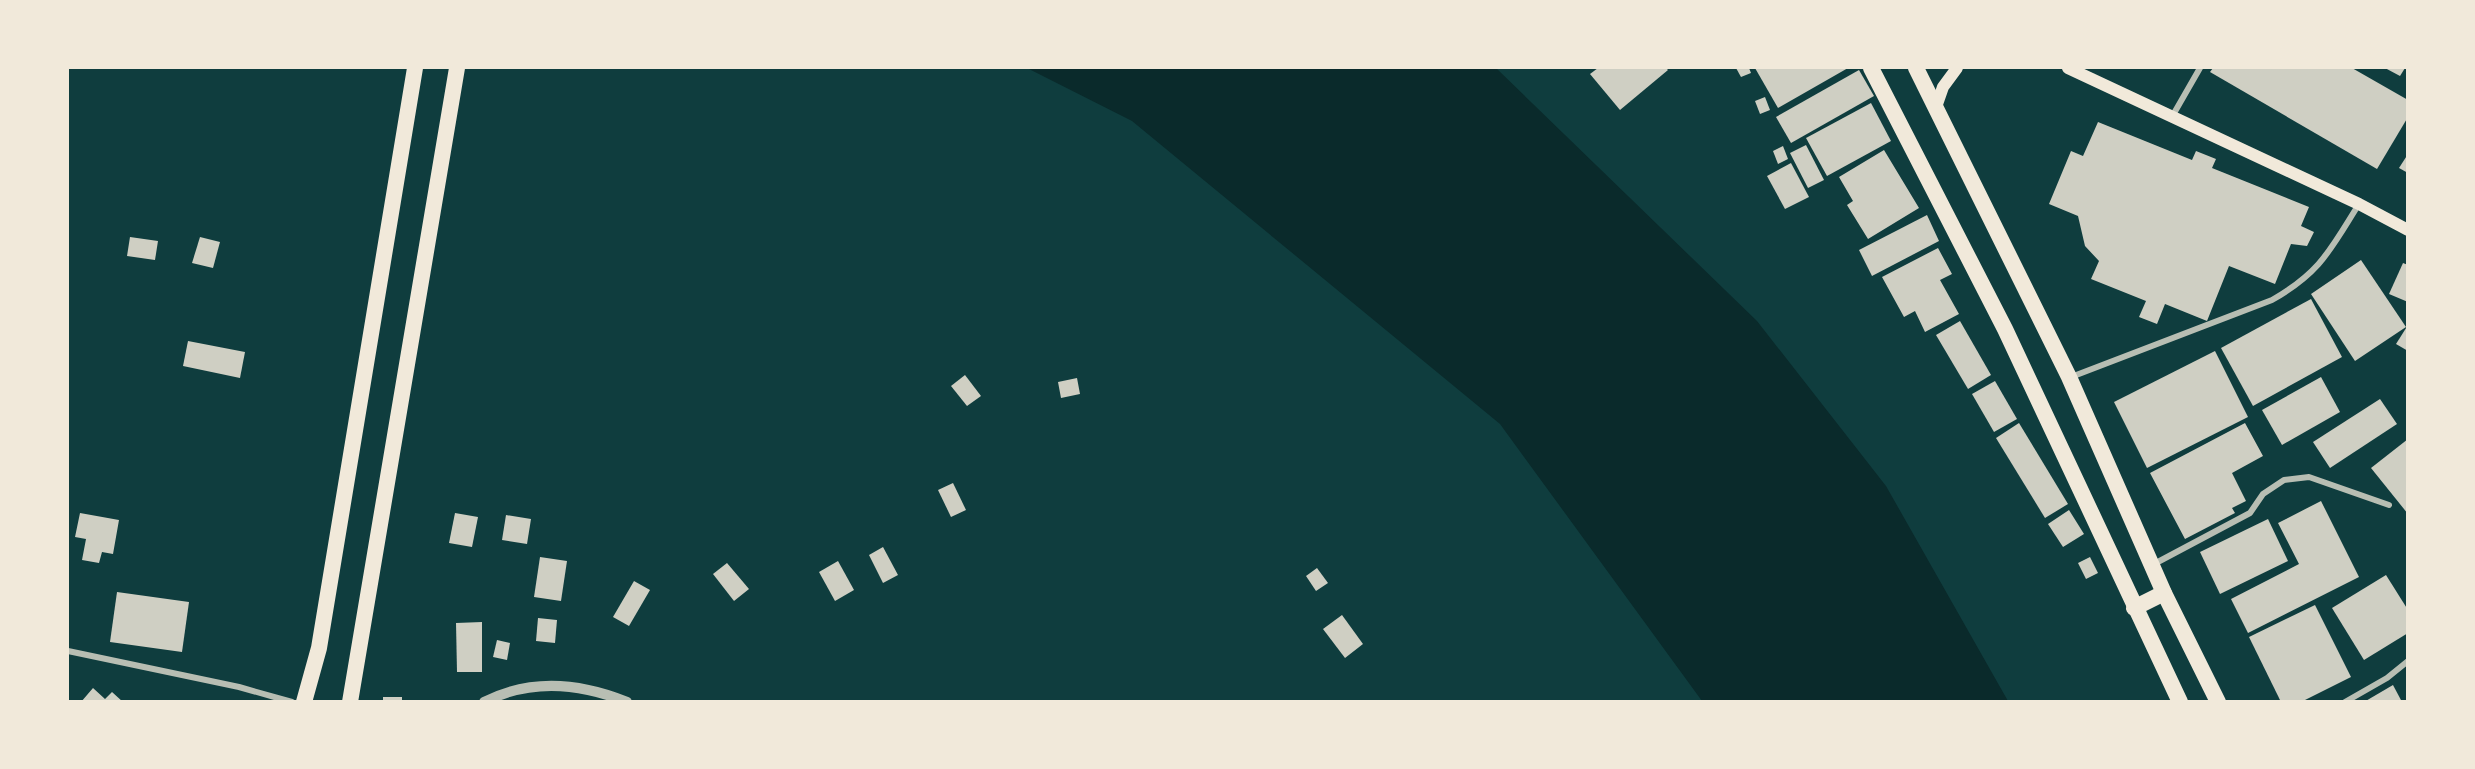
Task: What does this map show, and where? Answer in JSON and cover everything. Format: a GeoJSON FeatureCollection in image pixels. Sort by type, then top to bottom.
{"type":"FeatureCollection","features":[{"type":"Feature","properties":{"kind":"highway"},"geometry":{"type":"LineString","coordinates":[[304,702],[319,648],[415,68]]}},
{"type":"Feature","properties":{"kind":"highway"},"geometry":{"type":"LineString","coordinates":[[350,702],[457,68]]}},
{"type":"Feature","properties":{"kind":"highway"},"geometry":{"type":"LineString","coordinates":[[1871,68],[2005,329],[2180,702]]}},
{"type":"Feature","properties":{"kind":"highway"},"geometry":{"type":"LineString","coordinates":[[1916,68],[2069,377],[2164,593],[2218,702]]}},
{"type":"Feature","properties":{"kind":"highway"},"geometry":{"type":"LineString","coordinates":[[2134,608],[2164,593]]}},
{"type":"Feature","properties":{"kind":"main road"},"geometry":{"type":"LineString","coordinates":[[1936,107],[1943,87],[1957,68]]}},
{"type":"Feature","properties":{"kind":"main road"},"geometry":{"type":"LineString","coordinates":[[2068,68],[2173,115],[2359,204],[2408,230]]}},
{"type":"Feature","properties":{"kind":"street"},"geometry":{"type":"LineString","coordinates":[[2173,115],[2200,68]]}},
{"type":"Feature","properties":{"kind":"street"},"geometry":{"type":"LineString","coordinates":[[2069,377],[2272,300],[2300,284],[2324,260],[2359,204]]}},
{"type":"Feature","properties":{"kind":"street"},"geometry":{"type":"LineString","coordinates":[[2153,564],[2250,513],[2263,494],[2284,480],[2308,477],[2389,505]]}},
{"type":"Feature","properties":{"kind":"street"},"geometry":{"type":"LineString","coordinates":[[68,651],[239,687],[292,702]]}},
{"type":"Feature","properties":{"kind":"street"},"geometry":{"type":"LineString","coordinates":[[2344,702],[2387,678],[2408,661]]}},
{"type":"Feature","properties":{"kind":"street"},"geometry":{"type":"LineString","coordinates":[[484,702],[535,686],[563,684],[627,702]]}},
{"type":"Feature","properties":{"kind":"water"},"geometry":{"type":"Polygon","coordinates":[[[1027,68],[1496,68],[1757,321],[1886,486],[2008,701],[1702,701],[1500,424],[1132,121],[1027,68]]]}},
{"type":"Feature","properties":{"kind":"building"},"geometry":{"type":"Polygon","coordinates":[[[1598,68],[1666,68],[1668,70],[1620,110],[1590,74],[1598,68]]]}},
{"type":"Feature","properties":{"kind":"building"},"geometry":{"type":"Polygon","coordinates":[[[1736,68],[1749,68],[1751,73],[1741,77],[1736,68]]]}},
{"type":"Feature","properties":{"kind":"building"},"geometry":{"type":"Polygon","coordinates":[[[1755,68],[1848,68],[1778,108],[1755,68]]]}},
{"type":"Feature","properties":{"kind":"building"},"geometry":{"type":"Polygon","coordinates":[[[2213,68],[2352,68],[2408,100],[2408,117],[2377,169],[2210,72],[2213,68]]]}},
{"type":"Feature","properties":{"kind":"building"},"geometry":{"type":"Polygon","coordinates":[[[2385,68],[2405,68],[2400,76],[2385,68]]]}},
{"type":"Feature","properties":{"kind":"building"},"geometry":{"type":"Polygon","coordinates":[[[1859,70],[1874,96],[1791,143],[1776,117],[1859,70]]]}},
{"type":"Feature","properties":{"kind":"building"},"geometry":{"type":"Polygon","coordinates":[[[1765,97],[1770,110],[1760,114],[1755,101],[1765,97]]]}},
{"type":"Feature","properties":{"kind":"building"},"geometry":{"type":"Polygon","coordinates":[[[1871,103],[1891,141],[1827,176],[1806,138],[1871,103]]]}},
{"type":"Feature","properties":{"kind":"building"},"geometry":{"type":"Polygon","coordinates":[[[2098,122],[2192,160],[2196,151],[2216,159],[2212,168],[2309,207],[2301,226],[2314,232],[2307,246],[2291,244],[2275,284],[2229,266],[2207,321],[2165,304],[2157,324],[2139,317],[2146,301],[2091,279],[2099,261],[2085,246],[2078,216],[2049,204],[2071,151],[2083,156],[2098,122]]]}},
{"type":"Feature","properties":{"kind":"building"},"geometry":{"type":"Polygon","coordinates":[[[1806,145],[1824,180],[1808,188],[1790,153],[1806,145]]]}},
{"type":"Feature","properties":{"kind":"building"},"geometry":{"type":"Polygon","coordinates":[[[1783,146],[1788,159],[1778,164],[1773,151],[1783,146]]]}},
{"type":"Feature","properties":{"kind":"building"},"geometry":{"type":"Polygon","coordinates":[[[1884,150],[1919,208],[1868,239],[1847,205],[1853,201],[1839,177],[1884,150]]]}},
{"type":"Feature","properties":{"kind":"building"},"geometry":{"type":"Polygon","coordinates":[[[2408,154],[2408,173],[2399,168],[2408,154]]]}},
{"type":"Feature","properties":{"kind":"building"},"geometry":{"type":"Polygon","coordinates":[[[1791,163],[1809,197],[1785,209],[1767,176],[1791,163]]]}},
{"type":"Feature","properties":{"kind":"building"},"geometry":{"type":"Polygon","coordinates":[[[1927,215],[1939,241],[1872,276],[1859,250],[1927,215]]]}},
{"type":"Feature","properties":{"kind":"building"},"geometry":{"type":"Polygon","coordinates":[[[130,237],[158,241],[155,260],[127,256],[130,237]]]}},
{"type":"Feature","properties":{"kind":"building"},"geometry":{"type":"Polygon","coordinates":[[[200,237],[220,242],[213,268],[192,263],[200,237]]]}},
{"type":"Feature","properties":{"kind":"building"},"geometry":{"type":"Polygon","coordinates":[[[1938,248],[1952,274],[1940,280],[1959,314],[1925,332],[1915,311],[1904,317],[1882,277],[1938,248]]]}},
{"type":"Feature","properties":{"kind":"building"},"geometry":{"type":"Polygon","coordinates":[[[2361,260],[2406,327],[2355,361],[2311,294],[2361,260]]]}},
{"type":"Feature","properties":{"kind":"building"},"geometry":{"type":"Polygon","coordinates":[[[2403,263],[2408,265],[2408,302],[2389,294],[2403,263]]]}},
{"type":"Feature","properties":{"kind":"building"},"geometry":{"type":"Polygon","coordinates":[[[2311,299],[2342,357],[2253,406],[2221,348],[2311,299]]]}},
{"type":"Feature","properties":{"kind":"building"},"geometry":{"type":"Polygon","coordinates":[[[1960,321],[1991,375],[1968,389],[1936,335],[1960,321]]]}},
{"type":"Feature","properties":{"kind":"building"},"geometry":{"type":"Polygon","coordinates":[[[2408,325],[2408,351],[2396,344],[2408,325]]]}},
{"type":"Feature","properties":{"kind":"building"},"geometry":{"type":"Polygon","coordinates":[[[188,341],[245,352],[240,378],[183,366],[188,341]]]}},
{"type":"Feature","properties":{"kind":"building"},"geometry":{"type":"Polygon","coordinates":[[[2215,351],[2248,417],[2147,468],[2114,402],[2215,351]]]}},
{"type":"Feature","properties":{"kind":"building"},"geometry":{"type":"Polygon","coordinates":[[[965,375],[981,396],[967,406],[951,386],[965,375]]]}},
{"type":"Feature","properties":{"kind":"building"},"geometry":{"type":"Polygon","coordinates":[[[2321,377],[2340,412],[2282,445],[2262,410],[2321,377]]]}},
{"type":"Feature","properties":{"kind":"building"},"geometry":{"type":"Polygon","coordinates":[[[1077,378],[1080,394],[1061,398],[1058,382],[1077,378]]]}},
{"type":"Feature","properties":{"kind":"building"},"geometry":{"type":"Polygon","coordinates":[[[1995,381],[2017,419],[1994,432],[1972,394],[1995,381]]]}},
{"type":"Feature","properties":{"kind":"building"},"geometry":{"type":"Polygon","coordinates":[[[2380,399],[2397,424],[2330,468],[2313,442],[2380,399]]]}},
{"type":"Feature","properties":{"kind":"building"},"geometry":{"type":"Polygon","coordinates":[[[2019,423],[2068,504],[2045,518],[1996,438],[2019,423]]]}},
{"type":"Feature","properties":{"kind":"building"},"geometry":{"type":"Polygon","coordinates":[[[2245,423],[2263,456],[2232,473],[2246,501],[2232,508],[2235,513],[2185,539],[2150,473],[2245,423]]]}},
{"type":"Feature","properties":{"kind":"building"},"geometry":{"type":"Polygon","coordinates":[[[2408,439],[2408,514],[2371,468],[2408,439]]]}},
{"type":"Feature","properties":{"kind":"building"},"geometry":{"type":"Polygon","coordinates":[[[953,483],[966,510],[951,517],[938,490],[953,483]]]}},
{"type":"Feature","properties":{"kind":"building"},"geometry":{"type":"Polygon","coordinates":[[[2321,501],[2359,577],[2248,633],[2231,599],[2299,564],[2278,523],[2321,501]]]}},
{"type":"Feature","properties":{"kind":"building"},"geometry":{"type":"Polygon","coordinates":[[[2069,510],[2084,534],[2063,547],[2048,524],[2069,510]]]}},
{"type":"Feature","properties":{"kind":"building"},"geometry":{"type":"Polygon","coordinates":[[[80,513],[119,520],[113,554],[102,552],[99,563],[82,560],[86,539],[75,537],[80,513]]]}},
{"type":"Feature","properties":{"kind":"building"},"geometry":{"type":"Polygon","coordinates":[[[455,513],[478,517],[472,547],[449,543],[455,513]]]}},
{"type":"Feature","properties":{"kind":"building"},"geometry":{"type":"Polygon","coordinates":[[[506,515],[531,519],[527,544],[502,540],[506,515]]]}},
{"type":"Feature","properties":{"kind":"building"},"geometry":{"type":"Polygon","coordinates":[[[2268,519],[2288,561],[2220,594],[2200,552],[2268,519]]]}},
{"type":"Feature","properties":{"kind":"building"},"geometry":{"type":"Polygon","coordinates":[[[883,547],[898,575],[883,583],[869,555],[883,547]]]}},
{"type":"Feature","properties":{"kind":"building"},"geometry":{"type":"Polygon","coordinates":[[[540,557],[567,561],[561,601],[534,597],[540,557]]]}},
{"type":"Feature","properties":{"kind":"building"},"geometry":{"type":"Polygon","coordinates":[[[2090,557],[2098,573],[2086,579],[2078,563],[2090,557]]]}},
{"type":"Feature","properties":{"kind":"building"},"geometry":{"type":"Polygon","coordinates":[[[838,561],[854,590],[835,601],[819,572],[838,561]]]}},
{"type":"Feature","properties":{"kind":"building"},"geometry":{"type":"Polygon","coordinates":[[[727,563],[749,589],[734,601],[713,574],[727,563]]]}},
{"type":"Feature","properties":{"kind":"building"},"geometry":{"type":"Polygon","coordinates":[[[1317,568],[1328,583],[1316,591],[1306,576],[1317,568]]]}},
{"type":"Feature","properties":{"kind":"building"},"geometry":{"type":"Polygon","coordinates":[[[2386,575],[2408,610],[2408,633],[2364,660],[2332,608],[2386,575]]]}},
{"type":"Feature","properties":{"kind":"building"},"geometry":{"type":"Polygon","coordinates":[[[634,581],[650,590],[629,626],[613,617],[634,581]]]}},
{"type":"Feature","properties":{"kind":"building"},"geometry":{"type":"Polygon","coordinates":[[[117,592],[189,602],[182,652],[110,642],[117,592]]]}},
{"type":"Feature","properties":{"kind":"building"},"geometry":{"type":"Polygon","coordinates":[[[2315,605],[2351,677],[2301,702],[2281,702],[2249,637],[2315,605]]]}},
{"type":"Feature","properties":{"kind":"building"},"geometry":{"type":"Polygon","coordinates":[[[1342,615],[1363,644],[1345,658],[1323,629],[1342,615]]]}},
{"type":"Feature","properties":{"kind":"building"},"geometry":{"type":"Polygon","coordinates":[[[538,618],[557,620],[555,643],[536,641],[538,618]]]}},
{"type":"Feature","properties":{"kind":"building"},"geometry":{"type":"Polygon","coordinates":[[[482,622],[482,672],[457,672],[456,623],[482,622]]]}},
{"type":"Feature","properties":{"kind":"building"},"geometry":{"type":"Polygon","coordinates":[[[497,640],[510,643],[507,660],[493,657],[497,640]]]}},
{"type":"Feature","properties":{"kind":"building"},"geometry":{"type":"Polygon","coordinates":[[[2393,685],[2402,702],[2364,702],[2393,685]]]}},
{"type":"Feature","properties":{"kind":"building"},"geometry":{"type":"Polygon","coordinates":[[[93,688],[105,699],[112,692],[123,702],[81,702],[93,688]]]}},
{"type":"Feature","properties":{"kind":"building"},"geometry":{"type":"Polygon","coordinates":[[[383,697],[402,697],[402,702],[383,702],[383,697]]]}}]}
